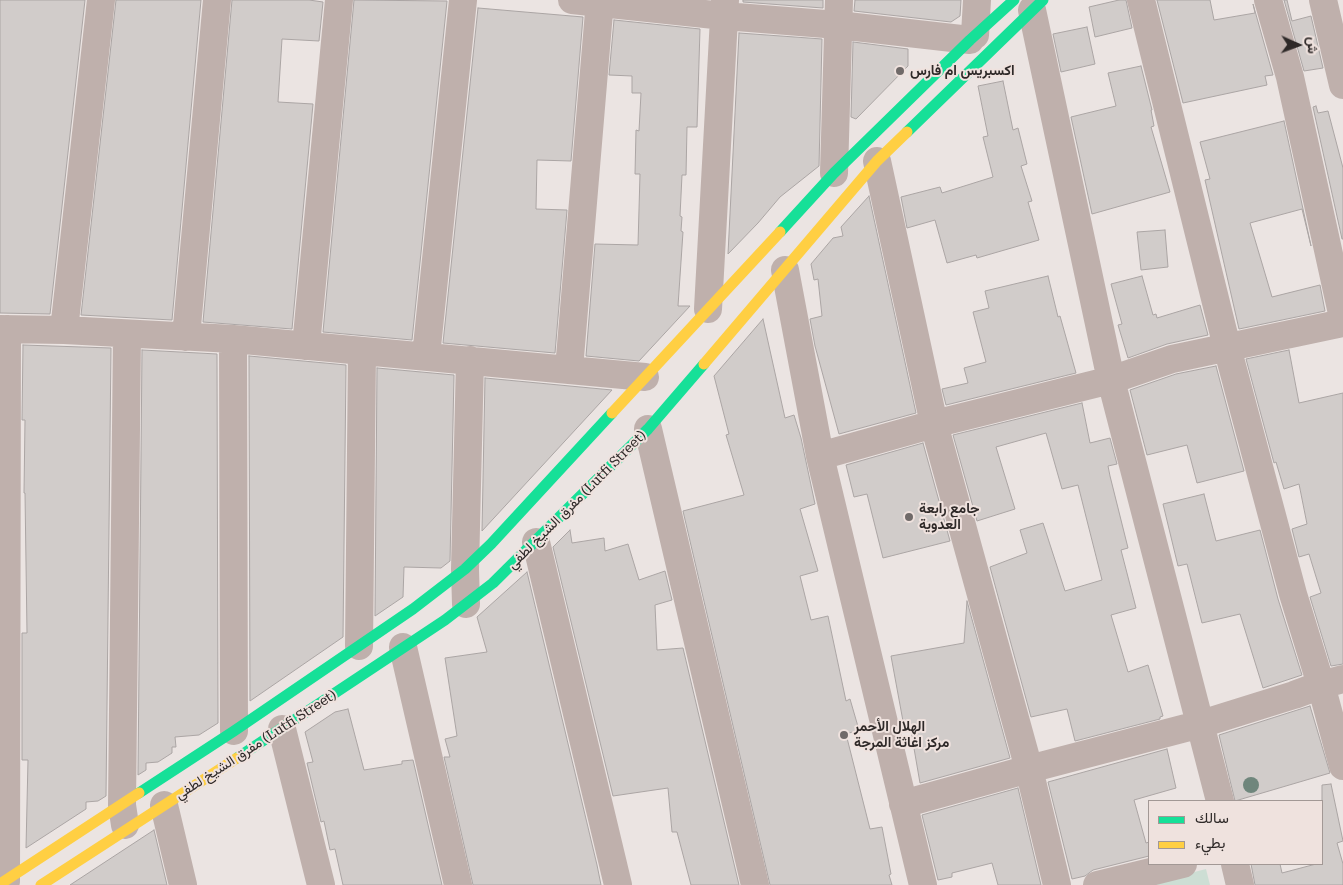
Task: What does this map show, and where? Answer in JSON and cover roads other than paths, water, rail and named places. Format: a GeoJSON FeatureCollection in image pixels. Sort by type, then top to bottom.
{"type":"FeatureCollection","features":[{"type":"Feature","properties":{"kind":"street"},"geometry":{"type":"LineString","coordinates":[[64,330],[102,0]]}},
{"type":"Feature","properties":{"kind":"street"},"geometry":{"type":"LineString","coordinates":[[186,338],[217,0]]}},
{"type":"Feature","properties":{"kind":"street"},"geometry":{"type":"LineString","coordinates":[[306,346],[339,0]]}},
{"type":"Feature","properties":{"kind":"street"},"geometry":{"type":"LineString","coordinates":[[426,356],[463,0]]}},
{"type":"Feature","properties":{"kind":"street"},"geometry":{"type":"LineString","coordinates":[[572,0],[838,13],[972,37]]}},
{"type":"Feature","properties":{"kind":"street"},"geometry":{"type":"LineString","coordinates":[[972,37],[977,0]]}},
{"type":"Feature","properties":{"kind":"street"},"geometry":{"type":"LineString","coordinates":[[1141,0],[1227,347],[1293,594],[1332,682],[1343,766]]}},
{"type":"Feature","properties":{"kind":"street"},"geometry":{"type":"LineString","coordinates":[[1268,0],[1290,77],[1343,318]]}},
{"type":"Feature","properties":{"kind":"street"},"geometry":{"type":"LineString","coordinates":[[1324,0],[1343,85]]}},
{"type":"Feature","properties":{"kind":"street"},"geometry":{"type":"LineString","coordinates":[[569,369],[600,2]]}},
{"type":"Feature","properties":{"kind":"street"},"geometry":{"type":"LineString","coordinates":[[645,377],[233,340],[64,330],[4,329],[3,883],[124,818],[234,731],[439,590],[465,569],[491,544],[834,173],[972,37],[1029,7],[1111,380],[1220,800]]}},
{"type":"Feature","properties":{"kind":"street","name":"مفرق الشيخ لطفي (Lutfi Street)"},"geometry":{"type":"LineString","coordinates":[[41,885],[124,818],[164,805],[282,729],[466,604],[493,583],[648,428],[786,270],[877,161],[1029,7]]}},
{"type":"Feature","properties":{"kind":"street"},"geometry":{"type":"LineString","coordinates":[[708,309],[725,8]]}},
{"type":"Feature","properties":{"kind":"street"},"geometry":{"type":"LineString","coordinates":[[834,173],[838,13]]}},
{"type":"Feature","properties":{"kind":"street"},"geometry":{"type":"LineString","coordinates":[[877,161],[934,424],[1029,769],[1057,885]]}},
{"type":"Feature","properties":{"kind":"street"},"geometry":{"type":"LineString","coordinates":[[786,270],[820,456],[923,885]]}},
{"type":"Feature","properties":{"kind":"street"},"geometry":{"type":"LineString","coordinates":[[820,456],[934,424],[1111,380],[1172,359],[1343,323]]}},
{"type":"Feature","properties":{"kind":"street"},"geometry":{"type":"LineString","coordinates":[[124,818],[126,334]]}},
{"type":"Feature","properties":{"kind":"street"},"geometry":{"type":"LineString","coordinates":[[233,340],[234,731]]}},
{"type":"Feature","properties":{"kind":"street"},"geometry":{"type":"LineString","coordinates":[[359,646],[362,351]]}},
{"type":"Feature","properties":{"kind":"street"},"geometry":{"type":"LineString","coordinates":[[466,604],[465,569],[470,360]]}},
{"type":"Feature","properties":{"kind":"street"},"geometry":{"type":"LineString","coordinates":[[648,428],[755,885]]}},
{"type":"Feature","properties":{"kind":"street"},"geometry":{"type":"LineString","coordinates":[[536,542],[618,885]]}},
{"type":"Feature","properties":{"kind":"street"},"geometry":{"type":"LineString","coordinates":[[402,648],[458,885]]}},
{"type":"Feature","properties":{"kind":"street"},"geometry":{"type":"LineString","coordinates":[[903,804],[1201,724],[1332,682]]}},
{"type":"Feature","properties":{"kind":"street"},"geometry":{"type":"LineString","coordinates":[[282,729],[321,885]]}},
{"type":"Feature","properties":{"kind":"street"},"geometry":{"type":"LineString","coordinates":[[164,805],[183,885]]}},
{"type":"Feature","properties":{"kind":"street"},"geometry":{"type":"LineString","coordinates":[[1097,885],[1179,865]]}},
{"type":"Feature","properties":{"kind":"street"},"geometry":{"type":"LineString","coordinates":[[1235,865],[1240,885]]}},
{"type":"Feature","properties":{"kind":"place","name":"اكسبريس ام فارس"},"geometry":{"type":"Point","coordinates":[900,71]}},
{"type":"Feature","properties":{"kind":"place","name":"جامع رابعة العدوية"},"geometry":{"type":"Point","coordinates":[909,517]}},
{"type":"Feature","properties":{"kind":"place","name":"الهلال الأحمر مركز اغاثة المرجة"},"geometry":{"type":"Point","coordinates":[844,735]}}]}
